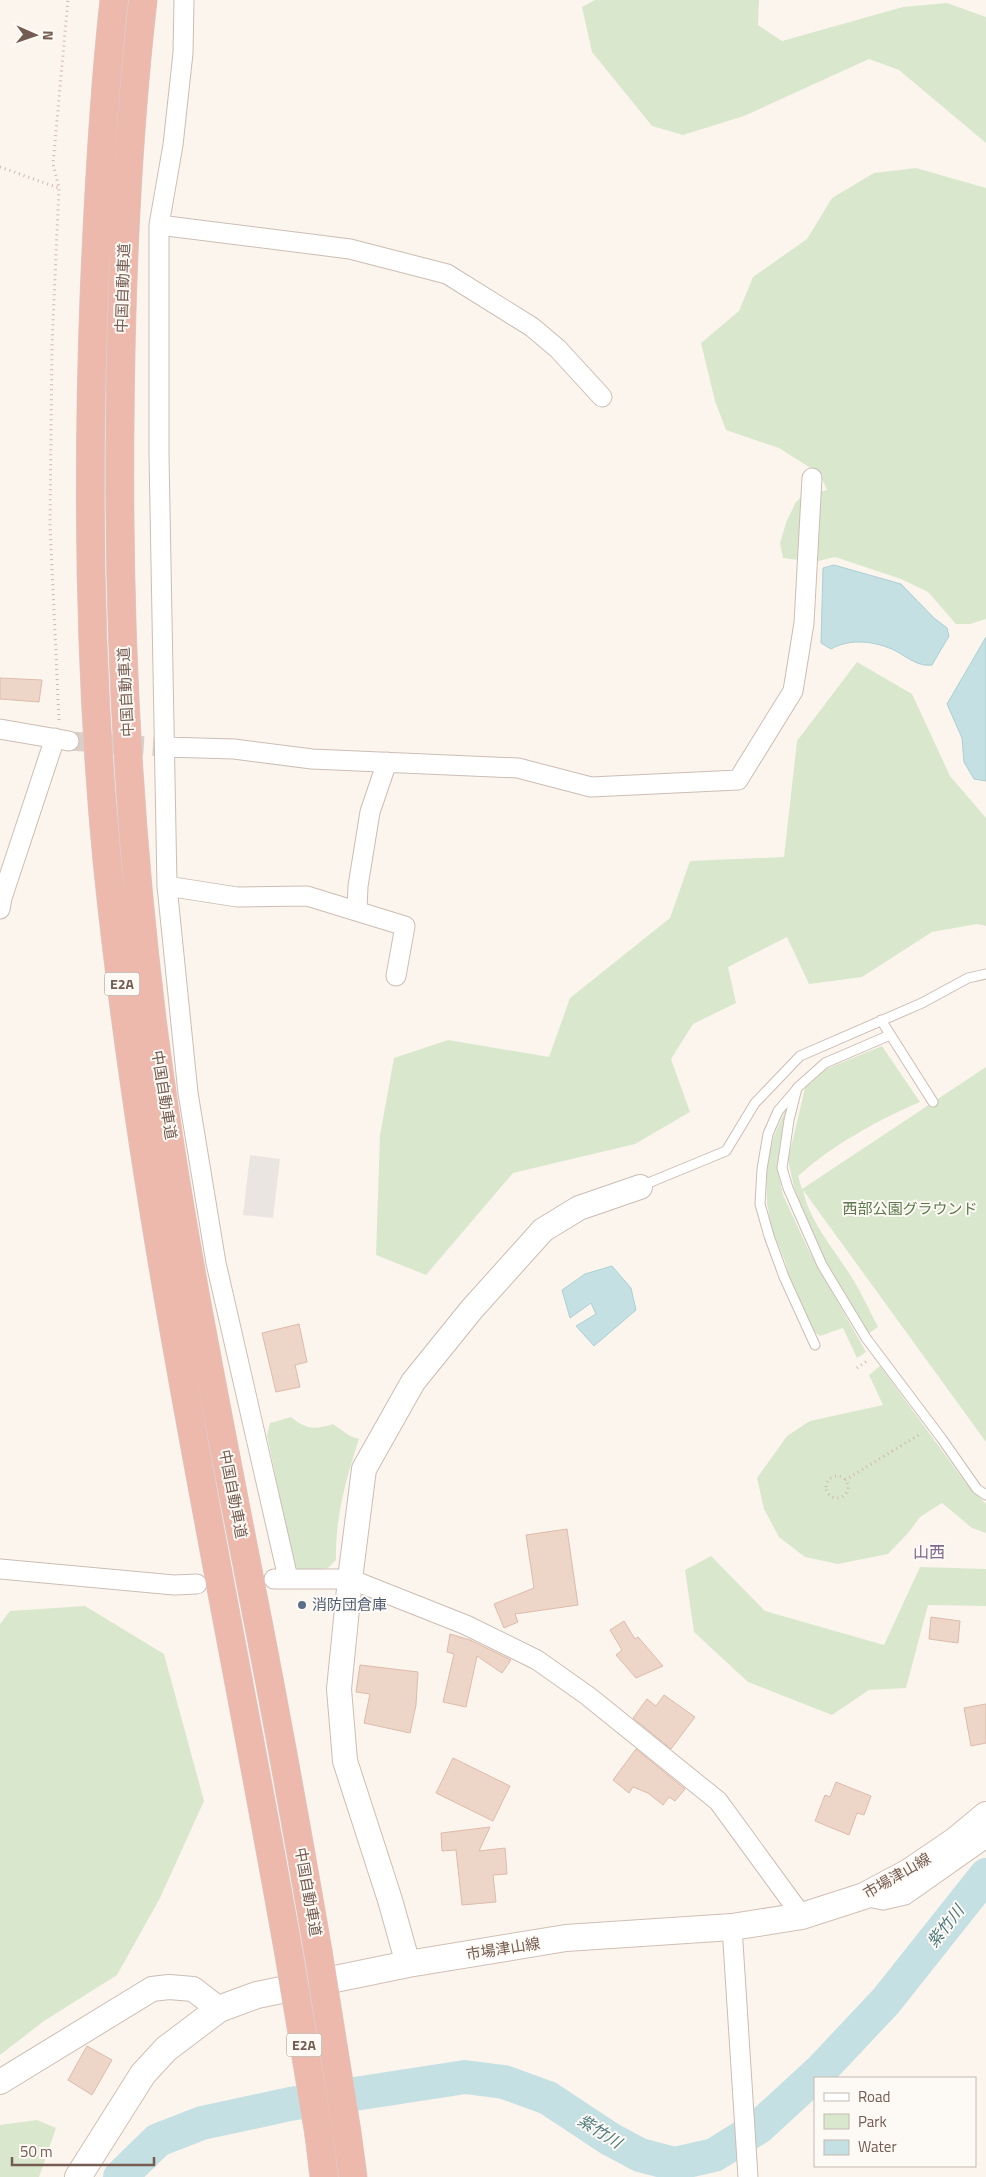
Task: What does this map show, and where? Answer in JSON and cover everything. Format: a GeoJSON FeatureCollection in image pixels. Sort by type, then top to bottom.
{"type":"FeatureCollection","features":[{"type":"Feature","properties":{"kind":"highway","name":"中国自動車道"},"geometry":{"type":"LineString","coordinates":[[114,0],[98,191],[92,355],[90,521],[95,695],[107,859],[151,1200],[184,1394],[256,1768],[289,1955],[324,2177]]}},
{"type":"Feature","properties":{"kind":"highway","name":"中国自動車道"},"geometry":{"type":"LineString","coordinates":[[143,0],[127,189],[121,367],[119,527],[125,695],[135,863],[154,1028],[180,1203],[210,1379],[287,1774],[348,2132],[353,2177]]}},
{"type":"Feature","properties":{"kind":"main road","name":"市場津山線"},"geometry":{"type":"LineString","coordinates":[[78,2177],[144,2074],[166,2049],[219,2009],[257,1995],[408,1964],[566,1938],[732,1927],[802,1916],[864,1896],[909,1872],[956,1840],[986,1815]]}},
{"type":"Feature","properties":{"kind":"street"},"geometry":{"type":"LineString","coordinates":[[184,0],[183,52],[173,144],[159,225],[159,455],[167,886],[188,1093],[216,1263],[281,1579],[350,1579],[466,1625],[537,1660],[588,1696],[718,1801],[802,1916]]}},
{"type":"Feature","properties":{"kind":"street"},"geometry":{"type":"LineString","coordinates":[[159,225],[350,249],[447,274],[532,328],[558,349],[602,397]]}},
{"type":"Feature","properties":{"kind":"street"},"geometry":{"type":"LineString","coordinates":[[164,747],[234,749],[312,759],[518,768],[591,787],[738,780],[794,691],[804,623],[812,478]]}},
{"type":"Feature","properties":{"kind":"street"},"geometry":{"type":"LineString","coordinates":[[0,730],[62,739],[2,898],[0,909]]}},
{"type":"Feature","properties":{"kind":"street"},"geometry":{"type":"LineString","coordinates":[[357,911],[358,886],[370,812],[387,762]]}},
{"type":"Feature","properties":{"kind":"street"},"geometry":{"type":"LineString","coordinates":[[167,886],[237,897],[307,896],[405,926],[396,976]]}},
{"type":"Feature","properties":{"kind":"street"},"geometry":{"type":"LineString","coordinates":[[408,1964],[390,1900],[345,1762],[339,1689],[364,1469],[413,1382],[472,1309],[543,1230],[580,1208],[640,1186]]}},
{"type":"Feature","properties":{"kind":"street"},"geometry":{"type":"LineString","coordinates":[[0,1568],[174,1585],[197,1584]]}},
{"type":"Feature","properties":{"kind":"street"},"geometry":{"type":"LineString","coordinates":[[864,1896],[882,1900],[905,1895],[986,1838]]}},
{"type":"Feature","properties":{"kind":"street"},"geometry":{"type":"LineString","coordinates":[[732,1927],[748,2177]]}},
{"type":"Feature","properties":{"kind":"street"},"geometry":{"type":"LineString","coordinates":[[0,2082],[152,1989],[169,1987],[193,1989],[219,2009]]}},
{"type":"Feature","properties":{"kind":"lane"},"geometry":{"type":"LineString","coordinates":[[640,1186],[726,1151],[755,1103],[800,1056],[922,1003],[968,978],[986,974]]}},
{"type":"Feature","properties":{"kind":"lane"},"geometry":{"type":"LineString","coordinates":[[881,1020],[933,1102]]}},
{"type":"Feature","properties":{"kind":"lane"},"geometry":{"type":"LineString","coordinates":[[815,1345],[784,1277],[760,1204],[762,1169],[768,1134],[778,1111],[797,1088],[825,1063],[890,1035]]}},
{"type":"Feature","properties":{"kind":"lane"},"geometry":{"type":"LineString","coordinates":[[797,1088],[789,1120],[782,1168],[788,1188],[822,1265],[866,1338],[977,1489],[986,1495]]}},
{"type":"Feature","properties":{"kind":"path"},"geometry":{"type":"LineString","coordinates":[[62,739],[59,725],[50,506],[52,344],[59,188],[53,164],[68,0]]}},
{"type":"Feature","properties":{"kind":"path"},"geometry":{"type":"LineString","coordinates":[[0,167],[59,188]]}},
{"type":"Feature","properties":{"kind":"path"},"geometry":{"type":"LineString","coordinates":[[845,1480],[932,1427]]}},
{"type":"Feature","properties":{"kind":"path"},"geometry":{"type":"LineString","coordinates":[[839,1476],[845,1480],[848,1487],[844,1496],[834,1498],[828,1494],[826,1483],[831,1477],[839,1476]]}},
{"type":"Feature","properties":{"kind":"shaded area"},"geometry":{"type":"Polygon","coordinates":[[[250,1155],[280,1159],[273,1218],[243,1215],[250,1155]]]}},
{"type":"Feature","properties":{"kind":"green space"},"geometry":{"type":"Polygon","coordinates":[[[595,0],[759,0],[758,25],[782,41],[903,7],[947,3],[986,17],[986,143],[899,70],[869,59],[744,116],[683,135],[652,126],[592,52],[582,7],[595,0]]]}},
{"type":"Feature","properties":{"kind":"green space"},"geometry":{"type":"Polygon","coordinates":[[[916,168],[986,188],[986,619],[970,624],[956,624],[928,592],[901,579],[835,557],[814,562],[783,558],[780,543],[787,520],[796,502],[802,496],[827,490],[820,474],[779,448],[726,430],[715,401],[701,343],[739,311],[753,277],[807,239],[832,198],[874,173],[916,168]]]}},
{"type":"Feature","properties":{"kind":"green space"},"geometry":{"type":"Polygon","coordinates":[[[857,662],[912,694],[950,776],[986,818],[986,926],[977,924],[932,932],[862,977],[809,984],[787,937],[728,967],[736,1003],[693,1024],[671,1059],[690,1112],[635,1144],[513,1173],[426,1275],[376,1255],[380,1135],[394,1058],[448,1040],[549,1057],[570,998],[670,918],[690,861],[784,857],[797,741],[857,662]]]}},
{"type":"Feature","properties":{"kind":"green space","name":"西部公園グラウンド"},"geometry":{"type":"Polygon","coordinates":[[[882,1046],[920,1102],[856,1134],[812,1164],[798,1176],[802,1189],[986,1067],[986,1442],[803,1190],[818,1226],[854,1281],[878,1327],[868,1334],[822,1257],[794,1187],[788,1160],[805,1088],[826,1069],[882,1046]]]}},
{"type":"Feature","properties":{"kind":"green space"},"geometry":{"type":"Polygon","coordinates":[[[786,1108],[779,1150],[778,1172],[783,1195],[809,1251],[866,1352],[857,1358],[843,1328],[820,1336],[812,1330],[803,1306],[790,1281],[786,1264],[772,1229],[767,1204],[766,1167],[774,1136],[786,1108]]]}},
{"type":"Feature","properties":{"kind":"green space"},"geometry":{"type":"Polygon","coordinates":[[[880,1366],[965,1482],[986,1504],[986,1533],[972,1528],[942,1503],[920,1517],[888,1554],[838,1564],[805,1557],[779,1537],[764,1509],[757,1478],[787,1436],[810,1421],[883,1405],[869,1375],[880,1366]]]}},
{"type":"Feature","properties":{"kind":"green space"},"geometry":{"type":"Polygon","coordinates":[[[291,1417],[311,1428],[333,1424],[350,1436],[359,1439],[339,1514],[336,1560],[328,1568],[301,1571],[294,1565],[267,1435],[270,1423],[291,1417]]]}},
{"type":"Feature","properties":{"kind":"green space"},"geometry":{"type":"Polygon","coordinates":[[[711,1556],[765,1611],[884,1645],[920,1567],[986,1569],[986,1606],[928,1605],[906,1688],[869,1690],[832,1715],[748,1682],[694,1632],[685,1570],[711,1556]]]}},
{"type":"Feature","properties":{"kind":"green space"},"geometry":{"type":"Polygon","coordinates":[[[85,1606],[164,1654],[204,1801],[160,1898],[117,1975],[44,2021],[0,2055],[0,1624],[10,1611],[85,1606]]]}},
{"type":"Feature","properties":{"kind":"green space"},"geometry":{"type":"Polygon","coordinates":[[[37,2120],[56,2128],[39,2177],[0,2177],[0,2125],[37,2120]]]}},
{"type":"Feature","properties":{"kind":"water"},"geometry":{"type":"Polygon","coordinates":[[[834,565],[901,584],[934,618],[947,628],[949,636],[932,665],[918,663],[896,651],[872,643],[846,643],[831,649],[821,643],[823,568],[834,565]]]}},
{"type":"Feature","properties":{"kind":"water"},"geometry":{"type":"Polygon","coordinates":[[[986,637],[986,781],[974,779],[964,762],[962,738],[947,704],[986,637]]]}},
{"type":"Feature","properties":{"kind":"water"},"geometry":{"type":"Polygon","coordinates":[[[612,1266],[631,1288],[636,1310],[594,1346],[576,1326],[596,1314],[591,1303],[570,1318],[562,1290],[585,1274],[612,1266]]]}},
{"type":"Feature","properties":{"kind":"building"},"geometry":{"type":"Polygon","coordinates":[[[0,678],[42,680],[39,702],[0,699],[0,678]]]}},
{"type":"Feature","properties":{"kind":"building"},"geometry":{"type":"Polygon","coordinates":[[[299,1324],[307,1362],[295,1365],[300,1387],[276,1392],[262,1333],[299,1324]]]}},
{"type":"Feature","properties":{"kind":"building"},"geometry":{"type":"Polygon","coordinates":[[[567,1529],[578,1605],[515,1614],[518,1622],[504,1628],[494,1604],[534,1588],[526,1535],[567,1529]]]}},
{"type":"Feature","properties":{"kind":"building"},"geometry":{"type":"Polygon","coordinates":[[[931,1617],[960,1621],[958,1643],[929,1639],[931,1617]]]}},
{"type":"Feature","properties":{"kind":"building"},"geometry":{"type":"Polygon","coordinates":[[[624,1621],[635,1639],[638,1637],[663,1666],[636,1678],[616,1655],[622,1650],[610,1630],[624,1621]]]}},
{"type":"Feature","properties":{"kind":"building"},"geometry":{"type":"Polygon","coordinates":[[[450,1634],[470,1640],[511,1660],[502,1673],[477,1656],[466,1707],[443,1702],[454,1654],[447,1652],[450,1634]]]}},
{"type":"Feature","properties":{"kind":"building"},"geometry":{"type":"Polygon","coordinates":[[[360,1665],[418,1672],[416,1705],[410,1733],[364,1723],[370,1694],[356,1692],[360,1665]]]}},
{"type":"Feature","properties":{"kind":"building"},"geometry":{"type":"Polygon","coordinates":[[[664,1695],[695,1717],[671,1749],[633,1718],[647,1699],[656,1706],[664,1695]]]}},
{"type":"Feature","properties":{"kind":"building"},"geometry":{"type":"Polygon","coordinates":[[[986,1704],[986,1743],[971,1746],[964,1708],[986,1704]]]}},
{"type":"Feature","properties":{"kind":"building"},"geometry":{"type":"Polygon","coordinates":[[[636,1749],[685,1789],[675,1801],[669,1797],[663,1805],[648,1793],[633,1787],[629,1793],[613,1780],[636,1749]]]}},
{"type":"Feature","properties":{"kind":"building"},"geometry":{"type":"Polygon","coordinates":[[[453,1758],[510,1786],[493,1821],[436,1793],[453,1758]]]}},
{"type":"Feature","properties":{"kind":"building"},"geometry":{"type":"Polygon","coordinates":[[[836,1782],[871,1796],[864,1815],[857,1813],[849,1835],[815,1821],[825,1795],[830,1797],[836,1782]]]}},
{"type":"Feature","properties":{"kind":"building"},"geometry":{"type":"Polygon","coordinates":[[[490,1827],[479,1851],[505,1848],[507,1874],[493,1875],[496,1902],[462,1905],[456,1850],[442,1851],[441,1833],[490,1827]]]}},
{"type":"Feature","properties":{"kind":"building"},"geometry":{"type":"Polygon","coordinates":[[[87,2046],[112,2060],[92,2095],[68,2080],[87,2046]]]}},
{"type":"Feature","properties":{"kind":"waterway","name":"紫竹川"},"geometry":{"type":"LineString","coordinates":[[120,2177],[158,2140],[202,2123],[290,2104],[465,2077],[504,2082],[548,2098],[610,2139],[640,2155],[674,2164],[714,2155],[759,2127],[822,2069],[886,2001],[986,1875]]}},
{"type":"Feature","properties":{"kind":"tunnel"},"geometry":{"type":"LineString","coordinates":[[69,741],[165,747]]}},
{"type":"Feature","properties":{"kind":"place","name":"消防団倉庫"},"geometry":{"type":"Point","coordinates":[302,1605]}},
{"type":"Feature","properties":{"kind":"district","name":"山西"},"geometry":{"type":"Point","coordinates":[929,1552]}}]}
